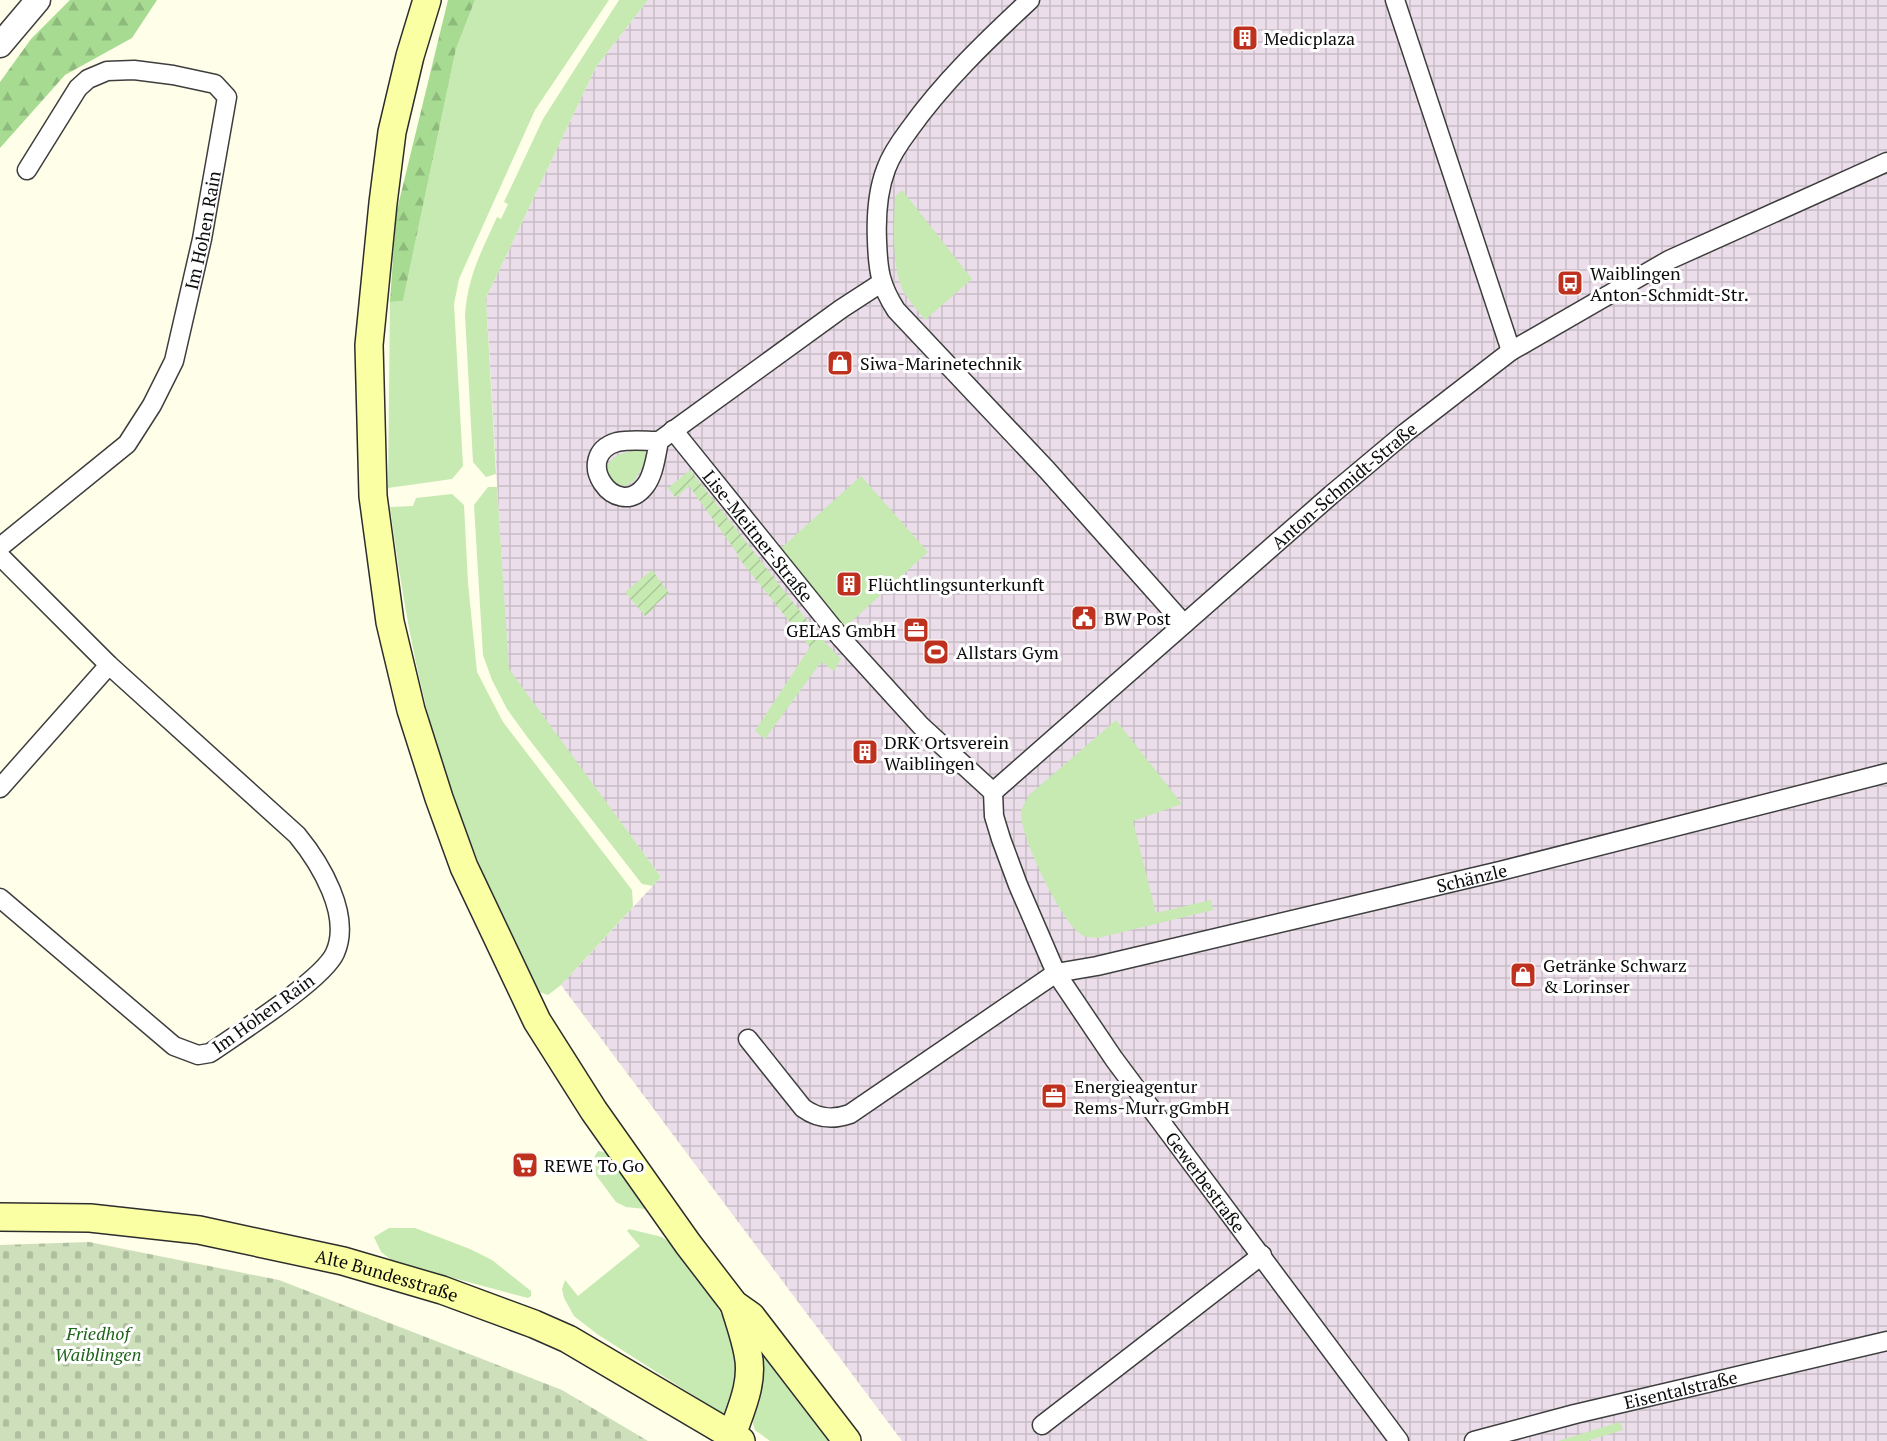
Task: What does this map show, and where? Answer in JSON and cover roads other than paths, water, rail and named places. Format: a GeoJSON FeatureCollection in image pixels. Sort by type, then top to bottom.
{"type":"FeatureCollection","features":[{"type":"Feature","properties":{"kind":"main road"},"geometry":{"type":"LineString","coordinates":[[427,0],[410,56],[392,132],[369,345],[373,496],[390,622],[411,710],[442,808],[464,867],[537,1021],[594,1111],[734,1304],[751,1316],[847,1441]]}},
{"type":"Feature","properties":{"kind":"main road","name":"Alte Bundesstraße"},"geometry":{"type":"LineString","coordinates":[[0,1217],[90,1218],[199,1230],[309,1253],[442,1290],[568,1339],[736,1438]]}},
{"type":"Feature","properties":{"kind":"main road"},"geometry":{"type":"LineString","coordinates":[[734,1304],[749,1355],[749,1379],[736,1438]]}},
{"type":"Feature","properties":{"kind":"street"},"geometry":{"type":"LineString","coordinates":[[0,45],[38,0]]}},
{"type":"Feature","properties":{"kind":"street"},"geometry":{"type":"LineString","coordinates":[[1030,0],[942,87],[895,151],[885,170],[877,218],[881,283],[896,310],[1047,470],[1184,624]]}},
{"type":"Feature","properties":{"kind":"street"},"geometry":{"type":"LineString","coordinates":[[1395,0],[1511,351]]}},
{"type":"Feature","properties":{"kind":"street","name":"Im Hohen Rain"},"geometry":{"type":"LineString","coordinates":[[0,547],[127,444],[152,405],[174,361],[202,239],[227,97],[215,84],[134,70],[107,71],[88,79],[78,88],[27,170]]}},
{"type":"Feature","properties":{"kind":"street","name":"Anton-Schmidt-Straße"},"geometry":{"type":"LineString","coordinates":[[993,792],[1396,440],[1511,351],[1669,260],[1887,162]]}},
{"type":"Feature","properties":{"kind":"street","name":"Lise-Meitner-Straße"},"geometry":{"type":"LineString","coordinates":[[881,283],[841,309],[666,436],[921,726],[993,792]]}},
{"type":"Feature","properties":{"kind":"street","name":"Im Hohen Rain"},"geometry":{"type":"LineString","coordinates":[[0,556],[110,665],[282,820],[314,856],[336,903],[339,942],[334,955],[324,968],[290,996],[210,1053],[198,1055],[174,1046],[0,898]]}},
{"type":"Feature","properties":{"kind":"street"},"geometry":{"type":"LineString","coordinates":[[0,788],[110,665]]}},
{"type":"Feature","properties":{"kind":"street","name":"Schänzle"},"geometry":{"type":"LineString","coordinates":[[1056,973],[1097,966],[1500,871],[1887,772]]}},
{"type":"Feature","properties":{"kind":"street"},"geometry":{"type":"LineString","coordinates":[[748,1039],[803,1108],[812,1115],[837,1119],[850,1114],[1056,973],[1001,839],[994,816],[993,792]]}},
{"type":"Feature","properties":{"kind":"street","name":"Gewerbestraße"},"geometry":{"type":"LineString","coordinates":[[1056,973],[1114,1059],[1399,1441]]}},
{"type":"Feature","properties":{"kind":"street"},"geometry":{"type":"LineString","coordinates":[[1042,1425],[1262,1256]]}},
{"type":"Feature","properties":{"kind":"street","name":"Eisentalstraße"},"geometry":{"type":"LineString","coordinates":[[1474,1441],[1575,1414],[1887,1341]]}},
{"type":"Feature","properties":{"kind":"place","name":"Medicplaza"},"geometry":{"type":"Point","coordinates":[1245,38]}},
{"type":"Feature","properties":{"kind":"place","name":"Waiblingen Anton-Schmidt-Str."},"geometry":{"type":"Point","coordinates":[1570,283]}},
{"type":"Feature","properties":{"kind":"place","name":"Siwa-Marinetechnik"},"geometry":{"type":"Point","coordinates":[840,363]}},
{"type":"Feature","properties":{"kind":"place","name":"Flüchtlingsunterkunft"},"geometry":{"type":"Point","coordinates":[849,584]}},
{"type":"Feature","properties":{"kind":"place","name":"BW Post"},"geometry":{"type":"Point","coordinates":[1084,618]}},
{"type":"Feature","properties":{"kind":"place","name":"GELAS GmbH"},"geometry":{"type":"Point","coordinates":[916,630]}},
{"type":"Feature","properties":{"kind":"place","name":"Allstars Gym"},"geometry":{"type":"Point","coordinates":[936,652]}},
{"type":"Feature","properties":{"kind":"place","name":"DRK Ortsverein Waiblingen"},"geometry":{"type":"Point","coordinates":[865,752]}},
{"type":"Feature","properties":{"kind":"place","name":"Getränke Schwarz & Lorinser"},"geometry":{"type":"Point","coordinates":[1523,975]}},
{"type":"Feature","properties":{"kind":"place","name":"Energieagentur Rems-Murr gGmbH"},"geometry":{"type":"Point","coordinates":[1054,1096]}},
{"type":"Feature","properties":{"kind":"place","name":"REWE To Go"},"geometry":{"type":"Point","coordinates":[525,1165]}},
{"type":"Feature","properties":{"kind":"park label","name":"Friedhof Waiblingen"},"geometry":{"type":"Point","coordinates":[98,1343]}}]}
